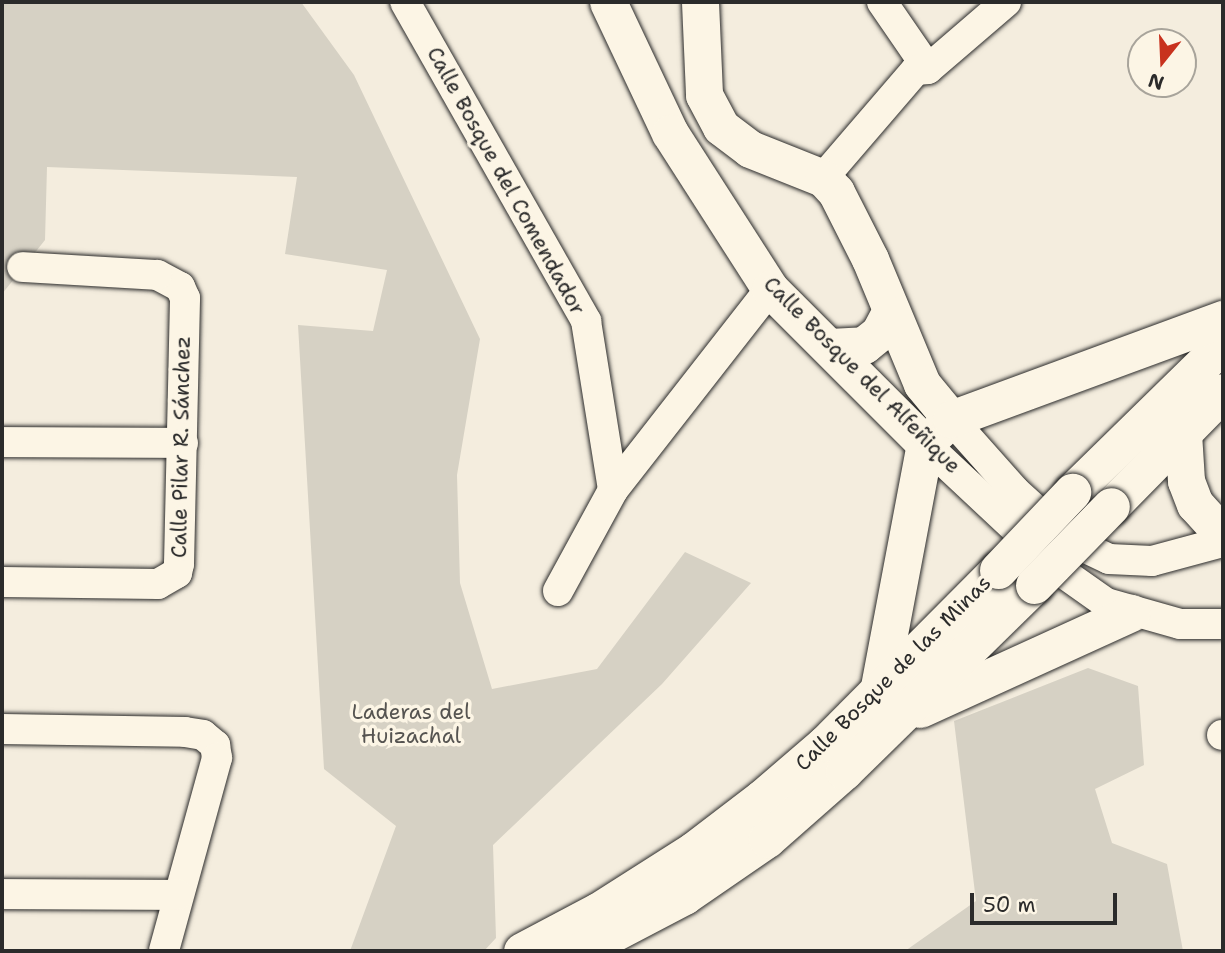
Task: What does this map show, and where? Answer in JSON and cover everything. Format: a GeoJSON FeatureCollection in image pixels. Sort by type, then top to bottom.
{"type":"FeatureCollection","features":[{"type":"Feature","properties":{"kind":"main road","name":"Calle Bosque del Alfeñique"},"geometry":{"type":"LineString","coordinates":[[608,2],[670,132],[771,289],[925,444]]}},
{"type":"Feature","properties":{"kind":"main road"},"geometry":{"type":"LineString","coordinates":[[700,2],[704,95],[721,127],[750,149],[830,185]]}},
{"type":"Feature","properties":{"kind":"main road"},"geometry":{"type":"LineString","coordinates":[[707,188],[725,162],[750,149]]}},
{"type":"Feature","properties":{"kind":"main road","name":"Calle Bosque del Alfeñique"},"geometry":{"type":"LineString","coordinates":[[830,185],[870,259],[889,314],[922,384],[951,419]]}},
{"type":"Feature","properties":{"kind":"main road"},"geometry":{"type":"LineString","coordinates":[[829,347],[864,345],[879,333],[889,314]]}},
{"type":"Feature","properties":{"kind":"main road"},"geometry":{"type":"LineString","coordinates":[[1131,613],[887,705],[925,444],[951,419],[1223,319]]}},
{"type":"Feature","properties":{"kind":"main road","name":"Calle Bosque de las Minas"},"geometry":{"type":"LineString","coordinates":[[579,951],[684,897],[767,839],[887,705],[998,570],[1072,492],[1223,344]]}},
{"type":"Feature","properties":{"kind":"main road","name":"Calle Bosque de las Minas"},"geometry":{"type":"LineString","coordinates":[[522,951],[598,911],[694,850],[826,743],[887,705],[1034,585],[1223,392]]}},
{"type":"Feature","properties":{"kind":"main road"},"geometry":{"type":"LineString","coordinates":[[1182,433],[1186,481],[1195,504],[1223,535]]}},
{"type":"Feature","properties":{"kind":"street","name":"Calle Bosque del Comendador"},"geometry":{"type":"LineString","coordinates":[[405,2],[586,321],[613,490]]}},
{"type":"Feature","properties":{"kind":"street"},"geometry":{"type":"LineString","coordinates":[[882,2],[928,69]]}},
{"type":"Feature","properties":{"kind":"street"},"geometry":{"type":"LineString","coordinates":[[830,185],[924,82],[928,69],[1006,2]]}},
{"type":"Feature","properties":{"kind":"street","name":"Calle Pilar R. Sánchez"},"geometry":{"type":"LineString","coordinates":[[2,582],[158,584],[177,573],[179,564],[185,298],[180,287],[157,275],[22,267]]}},
{"type":"Feature","properties":{"kind":"street"},"geometry":{"type":"LineString","coordinates":[[558,591],[613,490],[771,289]]}},
{"type":"Feature","properties":{"kind":"street","name":"Calle Bosque del Alfeñique"},"geometry":{"type":"LineString","coordinates":[[951,419],[1015,491],[1069,540],[1109,559],[1152,561],[1223,542]]}},
{"type":"Feature","properties":{"kind":"street"},"geometry":{"type":"LineString","coordinates":[[2,442],[183,443]]}},
{"type":"Feature","properties":{"kind":"street","name":"Calle Bosque del Alfeñique"},"geometry":{"type":"LineString","coordinates":[[925,444],[1062,572],[1106,603],[1131,613],[1180,625],[1223,624]]}},
{"type":"Feature","properties":{"kind":"street"},"geometry":{"type":"LineString","coordinates":[[2,729],[185,732],[203,735],[215,745],[217,758],[164,951]]}},
{"type":"Feature","properties":{"kind":"street"},"geometry":{"type":"LineString","coordinates":[[2,894],[178,895]]}},
{"type":"Feature","properties":{"kind":"green space","name":"Laderas del Huizachal"},"geometry":{"type":"Polygon","coordinates":[[[2,2],[301,2],[354,75],[480,339],[457,475],[460,583],[492,689],[597,669],[685,552],[751,583],[662,684],[493,845],[496,938],[484,951],[350,951],[396,826],[324,769],[298,325],[373,331],[387,270],[285,254],[297,177],[47,167],[45,240],[2,294],[2,2]]]}},
{"type":"Feature","properties":{"kind":"green space"},"geometry":{"type":"Polygon","coordinates":[[[1088,668],[1138,686],[1144,765],[1095,789],[1112,843],[1167,864],[1183,951],[905,951],[976,901],[954,721],[1088,668]]]}}]}
